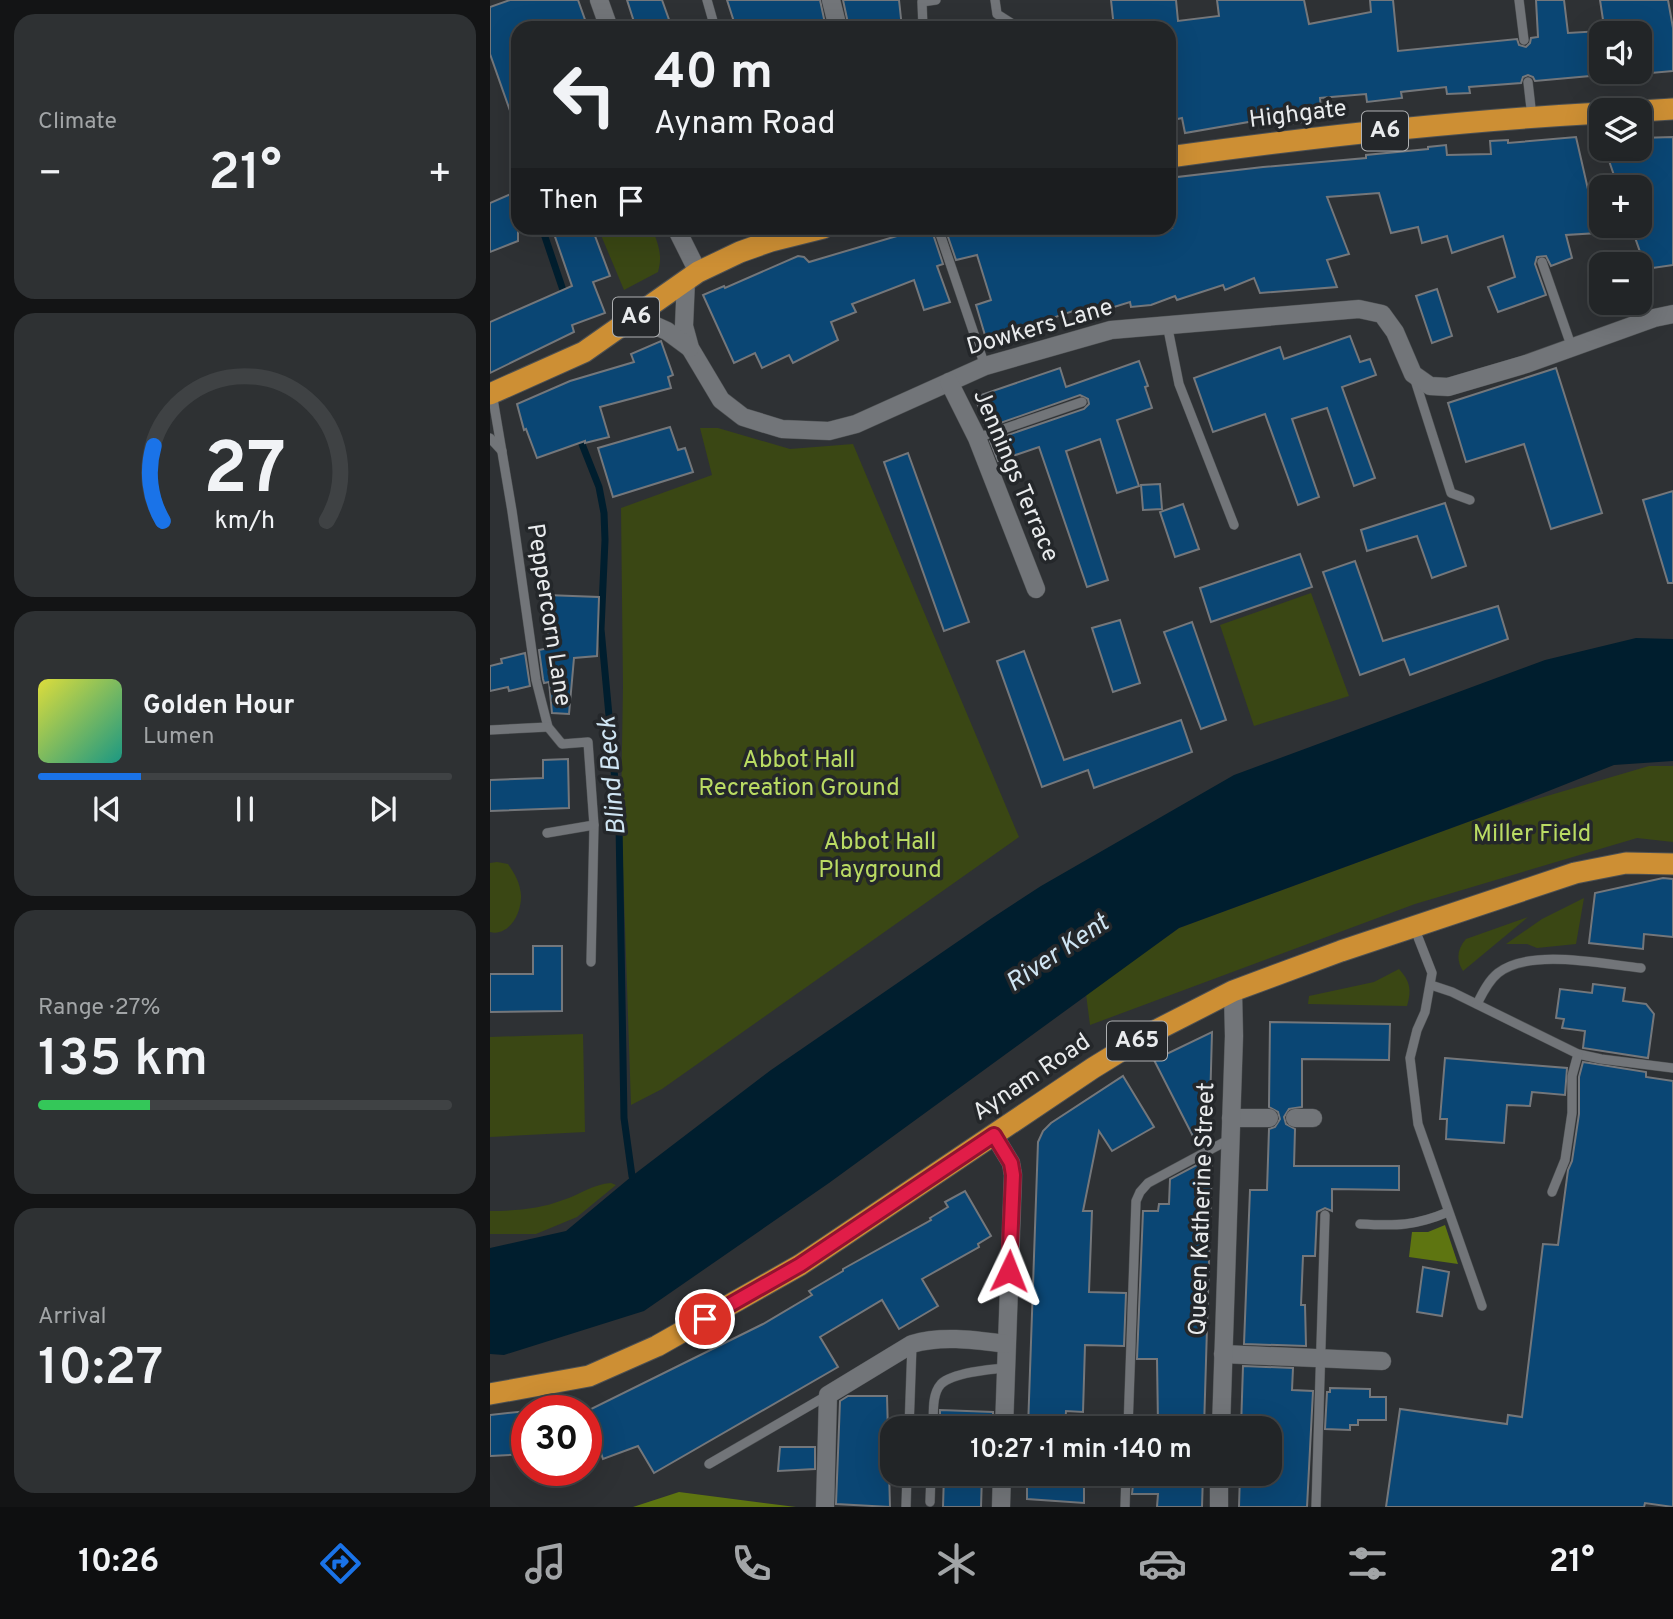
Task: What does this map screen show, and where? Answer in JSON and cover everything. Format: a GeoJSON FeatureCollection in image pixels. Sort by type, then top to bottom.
{"type":"FeatureCollection","features":[{"type":"Feature","properties":{"kind":"highway"},"geometry":{"type":"LineString","coordinates":[[1652,110],[1673,109]]}},
{"type":"Feature","properties":{"kind":"highway","name":"Highgate"},"geometry":{"type":"LineString","coordinates":[[1176,156],[1338,136],[1589,114]]}},
{"type":"Feature","properties":{"kind":"highway","name":"A6"},"geometry":{"type":"LineString","coordinates":[[491,394],[584,352],[692,276],[740,252],[795,235]]}},
{"type":"Feature","properties":{"kind":"highway","name":"Aynam Road"},"geometry":{"type":"LineString","coordinates":[[490,1394],[589,1376],[657,1346],[800,1265],[1145,1037],[1233,991],[1414,926],[1575,873],[1626,863],[1673,864]]}},
{"type":"Feature","properties":{"kind":"street"},"geometry":{"type":"LineString","coordinates":[[599,0],[606,21]]}},
{"type":"Feature","properties":{"kind":"street"},"geometry":{"type":"LineString","coordinates":[[831,0],[836,21]]}},
{"type":"Feature","properties":{"kind":"street"},"geometry":{"type":"LineString","coordinates":[[678,235],[692,276]]}},
{"type":"Feature","properties":{"kind":"street","name":"Dowkers Lane"},"geometry":{"type":"LineString","coordinates":[[692,276],[684,326],[690,348],[720,400],[743,417],[782,429],[829,431],[856,424],[985,366],[1111,330],[1167,324],[1359,309],[1382,314],[1395,332],[1413,374]]}},
{"type":"Feature","properties":{"kind":"street"},"geometry":{"type":"LineString","coordinates":[[1413,374],[1430,386],[1448,387],[1673,314]]}},
{"type":"Feature","properties":{"kind":"street","name":"Dowkers Lane"},"geometry":{"type":"LineString","coordinates":[[636,317],[667,331],[690,348]]}},
{"type":"Feature","properties":{"kind":"street","name":"Jennings Terrace"},"geometry":{"type":"LineString","coordinates":[[949,382],[977,438],[1036,589]]}},
{"type":"Feature","properties":{"kind":"street","name":"Queen Katherine Street"},"geometry":{"type":"LineString","coordinates":[[1221,1416],[1234,1036],[1233,991]]}},
{"type":"Feature","properties":{"kind":"street"},"geometry":{"type":"LineString","coordinates":[[1230,1118],[1269,1118]]}},
{"type":"Feature","properties":{"kind":"street"},"geometry":{"type":"LineString","coordinates":[[1295,1118],[1313,1118]]}},
{"type":"Feature","properties":{"kind":"street"},"geometry":{"type":"LineString","coordinates":[[994,1135],[1011,1163],[1013,1175],[1004,1416]]}},
{"type":"Feature","properties":{"kind":"street"},"geometry":{"type":"LineString","coordinates":[[825,1507],[828,1395],[912,1343],[962,1340],[1006,1344]]}},
{"type":"Feature","properties":{"kind":"street"},"geometry":{"type":"LineString","coordinates":[[1223,1354],[1382,1361]]}},
{"type":"Feature","properties":{"kind":"street"},"geometry":{"type":"LineString","coordinates":[[1001,1507],[1002,1486]]}},
{"type":"Feature","properties":{"kind":"street"},"geometry":{"type":"LineString","coordinates":[[1219,1486],[1219,1507]]}},
{"type":"Feature","properties":{"kind":"lane"},"geometry":{"type":"LineString","coordinates":[[707,0],[714,21]]}},
{"type":"Feature","properties":{"kind":"lane"},"geometry":{"type":"LineString","coordinates":[[923,21],[922,2],[936,0]]}},
{"type":"Feature","properties":{"kind":"lane"},"geometry":{"type":"LineString","coordinates":[[995,0],[996,14],[1008,21]]}},
{"type":"Feature","properties":{"kind":"lane"},"geometry":{"type":"LineString","coordinates":[[1519,0],[1524,40]]}},
{"type":"Feature","properties":{"kind":"lane"},"geometry":{"type":"LineString","coordinates":[[1528,82],[1532,117]]}},
{"type":"Feature","properties":{"kind":"lane"},"geometry":{"type":"LineString","coordinates":[[940,235],[985,366]]}},
{"type":"Feature","properties":{"kind":"lane"},"geometry":{"type":"LineString","coordinates":[[1542,262],[1572,348]]}},
{"type":"Feature","properties":{"kind":"lane"},"geometry":{"type":"LineString","coordinates":[[1167,324],[1179,384],[1234,524]]}},
{"type":"Feature","properties":{"kind":"lane","name":"Dowkers Lane"},"geometry":{"type":"LineString","coordinates":[[1413,374],[1451,493],[1470,500]]}},
{"type":"Feature","properties":{"kind":"lane","name":"Peppercorn Lane"},"geometry":{"type":"LineString","coordinates":[[491,394],[503,452],[531,651],[548,727],[562,744],[588,742],[594,825],[591,962]]}},
{"type":"Feature","properties":{"kind":"lane"},"geometry":{"type":"LineString","coordinates":[[977,438],[1082,402]]}},
{"type":"Feature","properties":{"kind":"lane"},"geometry":{"type":"LineString","coordinates":[[490,438],[503,452]]}},
{"type":"Feature","properties":{"kind":"lane"},"geometry":{"type":"LineString","coordinates":[[490,730],[548,727]]}},
{"type":"Feature","properties":{"kind":"lane"},"geometry":{"type":"LineString","coordinates":[[547,833],[594,825]]}},
{"type":"Feature","properties":{"kind":"lane"},"geometry":{"type":"LineString","coordinates":[[1414,926],[1432,974],[1432,985],[1410,1058],[1418,1124],[1482,1306]]}},
{"type":"Feature","properties":{"kind":"lane"},"geometry":{"type":"LineString","coordinates":[[1477,1004],[1496,974],[1516,963],[1542,960],[1641,968]]}},
{"type":"Feature","properties":{"kind":"lane"},"geometry":{"type":"LineString","coordinates":[[1432,985],[1578,1054],[1673,1068]]}},
{"type":"Feature","properties":{"kind":"lane"},"geometry":{"type":"LineString","coordinates":[[1552,1192],[1565,1160],[1572,1113],[1572,1076],[1578,1054]]}},
{"type":"Feature","properties":{"kind":"lane"},"geometry":{"type":"LineString","coordinates":[[1128,1416],[1136,1201],[1148,1183],[1230,1139]]}},
{"type":"Feature","properties":{"kind":"lane"},"geometry":{"type":"LineString","coordinates":[[1360,1224],[1402,1227],[1425,1222],[1448,1212]]}},
{"type":"Feature","properties":{"kind":"lane"},"geometry":{"type":"LineString","coordinates":[[1316,1507],[1325,1215]]}},
{"type":"Feature","properties":{"kind":"lane"},"geometry":{"type":"LineString","coordinates":[[909,1416],[912,1343]]}},
{"type":"Feature","properties":{"kind":"lane"},"geometry":{"type":"LineString","coordinates":[[933,1416],[934,1398],[941,1384],[965,1375],[1005,1368]]}},
{"type":"Feature","properties":{"kind":"lane"},"geometry":{"type":"LineString","coordinates":[[709,1464],[828,1395]]}},
{"type":"Feature","properties":{"kind":"lane"},"geometry":{"type":"LineString","coordinates":[[906,1507],[907,1486]]}},
{"type":"Feature","properties":{"kind":"lane"},"geometry":{"type":"LineString","coordinates":[[930,1502],[931,1486]]}},
{"type":"Feature","properties":{"kind":"lane"},"geometry":{"type":"LineString","coordinates":[[1125,1507],[1126,1486]]}},
{"type":"Feature","properties":{"kind":"green space"},"geometry":{"type":"Polygon","coordinates":[[[601,235],[655,235],[660,255],[658,272],[624,290],[601,235]]]}},
{"type":"Feature","properties":{"kind":"green space","name":"Abbot Hall Recreation Ground"},"geometry":{"type":"Polygon","coordinates":[[[700,428],[718,428],[790,449],[853,444],[1019,837],[662,1089],[631,1105],[621,807],[621,508],[712,475],[700,428]]]}},
{"type":"Feature","properties":{"kind":"green space"},"geometry":{"type":"Polygon","coordinates":[[[1311,593],[1349,696],[1254,726],[1220,625],[1311,593]]]}},
{"type":"Feature","properties":{"kind":"green space","name":"Miller Field"},"geometry":{"type":"Polygon","coordinates":[[[1649,766],[1673,766],[1673,842],[1637,838],[1415,904],[1090,1025],[1086,994],[1179,928],[1506,808],[1649,766]]]}},
{"type":"Feature","properties":{"kind":"green space"},"geometry":{"type":"Polygon","coordinates":[[[490,863],[508,864],[520,886],[521,901],[517,915],[509,927],[497,933],[490,932],[490,863]]]}},
{"type":"Feature","properties":{"kind":"green space"},"geometry":{"type":"Polygon","coordinates":[[[1584,898],[1576,944],[1537,948],[1527,944],[1506,944],[1542,919],[1584,898]]]}},
{"type":"Feature","properties":{"kind":"green space"},"geometry":{"type":"Polygon","coordinates":[[[1528,917],[1463,971],[1458,955],[1466,939],[1528,917]]]}},
{"type":"Feature","properties":{"kind":"green space"},"geometry":{"type":"Polygon","coordinates":[[[1399,969],[1409,986],[1407,1006],[1308,1004],[1309,996],[1374,982],[1399,969]]]}},
{"type":"Feature","properties":{"kind":"green space"},"geometry":{"type":"Polygon","coordinates":[[[583,1034],[585,1132],[490,1137],[490,1037],[583,1034]]]}},
{"type":"Feature","properties":{"kind":"green space"},"geometry":{"type":"Polygon","coordinates":[[[598,1185],[616,1185],[577,1217],[536,1234],[490,1234],[490,1211],[545,1206],[598,1185]]]}},
{"type":"Feature","properties":{"kind":"green space"},"geometry":{"type":"Polygon","coordinates":[[[1445,1225],[1458,1264],[1409,1257],[1412,1232],[1428,1232],[1445,1225]]]}},
{"type":"Feature","properties":{"kind":"green space"},"geometry":{"type":"Polygon","coordinates":[[[679,1492],[796,1507],[633,1507],[679,1492]]]}},
{"type":"Feature","properties":{"kind":"water","name":"River Kent"},"geometry":{"type":"Polygon","coordinates":[[[1636,638],[1673,639],[1673,761],[1614,765],[1506,808],[1179,928],[829,1183],[644,1311],[504,1355],[490,1354],[490,1248],[566,1231],[632,1176],[771,1070],[1041,886],[1234,775],[1545,660],[1636,638]]]}},
{"type":"Feature","properties":{"kind":"building"},"geometry":{"type":"Polygon","coordinates":[[[510,0],[578,0],[586,21],[511,21],[511,114],[490,54],[490,7],[510,0]]]}},
{"type":"Feature","properties":{"kind":"building"},"geometry":{"type":"Polygon","coordinates":[[[627,0],[662,0],[670,21],[634,21],[627,0]]]}},
{"type":"Feature","properties":{"kind":"building"},"geometry":{"type":"Polygon","coordinates":[[[727,0],[820,0],[824,21],[734,21],[727,0]]]}},
{"type":"Feature","properties":{"kind":"building"},"geometry":{"type":"Polygon","coordinates":[[[843,0],[899,0],[901,21],[848,21],[843,0]]]}},
{"type":"Feature","properties":{"kind":"building"},"geometry":{"type":"Polygon","coordinates":[[[1111,0],[1176,0],[1178,21],[1219,16],[1217,0],[1304,0],[1309,24],[1371,12],[1370,0],[1393,0],[1398,51],[1517,39],[1519,45],[1526,47],[1531,38],[1538,37],[1536,0],[1564,0],[1568,33],[1589,32],[1589,76],[1535,81],[1528,75],[1523,77],[1521,83],[1469,87],[1470,93],[1447,94],[1446,87],[1401,92],[1402,98],[1367,102],[1366,94],[1320,98],[1322,120],[1267,126],[1266,119],[1185,133],[1182,118],[1176,119],[1176,21],[1113,21],[1111,0]]]}},
{"type":"Feature","properties":{"kind":"building"},"geometry":{"type":"Polygon","coordinates":[[[1600,0],[1668,0],[1673,28],[1673,71],[1652,73],[1652,21],[1603,21],[1600,0]]]}},
{"type":"Feature","properties":{"kind":"building"},"geometry":{"type":"Polygon","coordinates":[[[1576,137],[1589,194],[1589,234],[1566,235],[1572,258],[1551,266],[1546,256],[1537,257],[1535,264],[1546,295],[1498,312],[1488,287],[1515,277],[1503,236],[1452,253],[1447,236],[1422,243],[1418,227],[1391,233],[1379,193],[1327,197],[1349,254],[1327,260],[1337,287],[1260,293],[1254,278],[1225,290],[1223,285],[1177,300],[1175,296],[1151,305],[1131,307],[1130,302],[1075,319],[1073,311],[987,342],[976,305],[991,300],[977,255],[956,260],[947,235],[1176,235],[1176,177],[1366,158],[1366,155],[1446,145],[1447,155],[1491,154],[1490,141],[1508,140],[1508,143],[1576,137]]]}},
{"type":"Feature","properties":{"kind":"building"},"geometry":{"type":"Polygon","coordinates":[[[1673,137],[1673,265],[1652,268],[1652,252],[1640,252],[1635,238],[1652,238],[1652,175],[1614,175],[1609,161],[1652,161],[1652,138],[1673,137]]]}},
{"type":"Feature","properties":{"kind":"building"},"geometry":{"type":"Polygon","coordinates":[[[511,194],[511,235],[518,235],[518,241],[490,252],[490,203],[511,194]]]}},
{"type":"Feature","properties":{"kind":"building"},"geometry":{"type":"Polygon","coordinates":[[[554,235],[595,235],[610,276],[593,282],[605,313],[572,325],[574,332],[490,373],[490,322],[572,286],[554,235]]]}},
{"type":"Feature","properties":{"kind":"building"},"geometry":{"type":"Polygon","coordinates":[[[900,235],[933,235],[943,264],[937,266],[950,302],[924,310],[914,280],[852,304],[856,312],[831,322],[838,340],[793,363],[789,355],[762,368],[755,353],[734,363],[703,295],[798,256],[809,262],[900,235]]]}},
{"type":"Feature","properties":{"kind":"building"},"geometry":{"type":"Polygon","coordinates":[[[1437,289],[1452,336],[1432,343],[1416,296],[1437,289]]]}},
{"type":"Feature","properties":{"kind":"building"},"geometry":{"type":"Polygon","coordinates":[[[1350,336],[1360,362],[1370,359],[1376,375],[1342,387],[1375,478],[1354,486],[1327,408],[1292,419],[1319,497],[1298,505],[1265,414],[1213,432],[1194,378],[1280,347],[1284,359],[1350,336]]]}},
{"type":"Feature","properties":{"kind":"building"},"geometry":{"type":"Polygon","coordinates":[[[661,341],[673,375],[668,377],[671,388],[600,407],[609,437],[585,441],[537,458],[526,429],[524,430],[517,404],[570,381],[634,362],[631,354],[661,341]]]}},
{"type":"Feature","properties":{"kind":"building"},"geometry":{"type":"Polygon","coordinates":[[[1139,361],[1152,408],[1117,420],[1139,486],[1117,493],[1100,439],[1066,451],[1108,580],[1087,587],[1039,447],[998,461],[990,441],[1084,409],[1089,404],[1088,399],[1080,395],[986,428],[975,397],[1060,368],[1066,387],[1139,361]]]}},
{"type":"Feature","properties":{"kind":"building"},"geometry":{"type":"Polygon","coordinates":[[[1556,368],[1602,513],[1551,529],[1524,444],[1466,462],[1448,403],[1556,368]]]}},
{"type":"Feature","properties":{"kind":"building"},"geometry":{"type":"Polygon","coordinates":[[[670,427],[678,450],[685,448],[693,472],[613,497],[598,448],[670,427]]]}},
{"type":"Feature","properties":{"kind":"building"},"geometry":{"type":"Polygon","coordinates":[[[908,453],[969,622],[944,631],[884,462],[908,453]]]}},
{"type":"Feature","properties":{"kind":"building"},"geometry":{"type":"Polygon","coordinates":[[[1160,484],[1162,509],[1143,510],[1141,485],[1160,484]]]}},
{"type":"Feature","properties":{"kind":"building"},"geometry":{"type":"Polygon","coordinates":[[[1673,491],[1673,583],[1668,583],[1643,500],[1673,491]]]}},
{"type":"Feature","properties":{"kind":"building"},"geometry":{"type":"Polygon","coordinates":[[[1445,503],[1466,566],[1432,578],[1417,536],[1367,551],[1361,530],[1445,503]]]}},
{"type":"Feature","properties":{"kind":"building"},"geometry":{"type":"Polygon","coordinates":[[[1183,504],[1199,549],[1175,557],[1160,512],[1183,504]]]}},
{"type":"Feature","properties":{"kind":"building"},"geometry":{"type":"Polygon","coordinates":[[[1300,554],[1312,587],[1211,622],[1200,588],[1300,554]]]}},
{"type":"Feature","properties":{"kind":"building"},"geometry":{"type":"Polygon","coordinates":[[[1355,561],[1383,641],[1498,606],[1508,639],[1410,675],[1404,659],[1360,675],[1323,572],[1355,561]]]}},
{"type":"Feature","properties":{"kind":"building"},"geometry":{"type":"Polygon","coordinates":[[[546,595],[599,597],[597,656],[574,658],[569,714],[552,713],[549,682],[544,683],[543,679],[539,650],[549,648],[546,595]]]}},
{"type":"Feature","properties":{"kind":"building"},"geometry":{"type":"Polygon","coordinates":[[[1120,620],[1140,683],[1113,692],[1092,628],[1120,620]]]}},
{"type":"Feature","properties":{"kind":"building"},"geometry":{"type":"Polygon","coordinates":[[[1192,622],[1226,720],[1201,729],[1164,632],[1192,622]]]}},
{"type":"Feature","properties":{"kind":"building"},"geometry":{"type":"Polygon","coordinates":[[[1024,651],[1064,760],[1181,720],[1192,752],[1094,788],[1088,770],[1042,787],[997,661],[1024,651]]]}},
{"type":"Feature","properties":{"kind":"building"},"geometry":{"type":"Polygon","coordinates":[[[525,653],[530,686],[509,691],[508,687],[490,691],[490,666],[502,663],[501,659],[525,653]]]}},
{"type":"Feature","properties":{"kind":"building"},"geometry":{"type":"Polygon","coordinates":[[[568,759],[569,808],[490,811],[490,780],[543,778],[543,760],[568,759]]]}},
{"type":"Feature","properties":{"kind":"building"},"geometry":{"type":"Polygon","coordinates":[[[1663,878],[1673,879],[1673,937],[1644,934],[1643,949],[1589,943],[1595,893],[1663,878]]]}},
{"type":"Feature","properties":{"kind":"building"},"geometry":{"type":"Polygon","coordinates":[[[533,946],[562,946],[562,1011],[490,1012],[490,974],[533,974],[533,946]]]}},
{"type":"Feature","properties":{"kind":"building"},"geometry":{"type":"Polygon","coordinates":[[[1593,984],[1625,988],[1623,1001],[1646,1004],[1654,1014],[1648,1058],[1583,1048],[1585,1031],[1562,1028],[1564,1019],[1556,1018],[1560,989],[1592,993],[1593,984]]]}},
{"type":"Feature","properties":{"kind":"building"},"geometry":{"type":"Polygon","coordinates":[[[1270,1022],[1390,1024],[1389,1060],[1302,1059],[1302,1107],[1289,1109],[1284,1117],[1286,1124],[1295,1129],[1294,1166],[1399,1166],[1399,1190],[1332,1189],[1332,1211],[1325,1208],[1317,1212],[1315,1256],[1303,1256],[1301,1305],[1305,1305],[1306,1346],[1244,1344],[1250,1190],[1267,1190],[1269,1129],[1275,1127],[1280,1119],[1278,1112],[1269,1107],[1270,1022]]]}},
{"type":"Feature","properties":{"kind":"building"},"geometry":{"type":"Polygon","coordinates":[[[1212,1032],[1209,1142],[1199,1148],[1154,1060],[1212,1032]]]}},
{"type":"Feature","properties":{"kind":"building"},"geometry":{"type":"Polygon","coordinates":[[[1445,1058],[1567,1068],[1565,1095],[1532,1092],[1530,1106],[1507,1105],[1504,1143],[1446,1139],[1447,1119],[1440,1119],[1445,1058]]]}},
{"type":"Feature","properties":{"kind":"building"},"geometry":{"type":"Polygon","coordinates":[[[1583,1062],[1646,1072],[1646,1077],[1673,1081],[1673,1507],[1645,1503],[1644,1507],[1386,1507],[1400,1409],[1507,1424],[1508,1415],[1522,1417],[1543,1244],[1558,1245],[1579,1114],[1579,1077],[1583,1062]]]}},
{"type":"Feature","properties":{"kind":"building"},"geometry":{"type":"Polygon","coordinates":[[[1123,1076],[1154,1127],[1112,1151],[1099,1131],[1083,1211],[1092,1211],[1089,1292],[1126,1293],[1124,1346],[1085,1345],[1083,1412],[1066,1411],[1066,1416],[1028,1416],[1038,1142],[1051,1123],[1123,1076]]]}},
{"type":"Feature","properties":{"kind":"building"},"geometry":{"type":"Polygon","coordinates":[[[1208,1159],[1212,1160],[1204,1416],[1158,1416],[1157,1359],[1137,1359],[1143,1211],[1158,1211],[1159,1204],[1169,1204],[1170,1179],[1208,1159]]]}},
{"type":"Feature","properties":{"kind":"building"},"geometry":{"type":"Polygon","coordinates":[[[965,1191],[991,1236],[978,1244],[979,1247],[922,1279],[938,1306],[899,1329],[882,1300],[820,1337],[838,1367],[654,1473],[638,1446],[603,1459],[602,1404],[763,1324],[812,1295],[809,1291],[843,1269],[931,1220],[930,1218],[948,1207],[945,1202],[965,1191]]]}},
{"type":"Feature","properties":{"kind":"building"},"geometry":{"type":"Polygon","coordinates":[[[1423,1267],[1449,1272],[1442,1316],[1417,1312],[1423,1267]]]}},
{"type":"Feature","properties":{"kind":"building"},"geometry":{"type":"Polygon","coordinates":[[[1243,1366],[1293,1368],[1292,1390],[1313,1391],[1307,1507],[1239,1507],[1240,1486],[1282,1486],[1282,1416],[1241,1416],[1243,1366]]]}},
{"type":"Feature","properties":{"kind":"building"},"geometry":{"type":"Polygon","coordinates":[[[1330,1388],[1370,1389],[1370,1397],[1386,1397],[1386,1420],[1358,1420],[1358,1425],[1350,1425],[1350,1430],[1325,1429],[1327,1392],[1330,1392],[1330,1388]]]}},
{"type":"Feature","properties":{"kind":"building"},"geometry":{"type":"Polygon","coordinates":[[[848,1396],[887,1396],[888,1416],[880,1416],[880,1486],[889,1486],[890,1507],[836,1504],[840,1401],[848,1396]]]}},
{"type":"Feature","properties":{"kind":"building"},"geometry":{"type":"Polygon","coordinates":[[[940,1410],[993,1412],[993,1416],[940,1416],[940,1410]]]}},
{"type":"Feature","properties":{"kind":"building"},"geometry":{"type":"Polygon","coordinates":[[[511,1413],[511,1455],[490,1456],[490,1415],[511,1413]]]}},
{"type":"Feature","properties":{"kind":"building"},"geometry":{"type":"Polygon","coordinates":[[[780,1447],[815,1447],[815,1469],[778,1471],[780,1447]]]}},
{"type":"Feature","properties":{"kind":"building"},"geometry":{"type":"Polygon","coordinates":[[[944,1486],[982,1486],[981,1507],[943,1507],[944,1486]]]}},
{"type":"Feature","properties":{"kind":"building"},"geometry":{"type":"Polygon","coordinates":[[[1027,1486],[1084,1486],[1084,1503],[1027,1499],[1027,1486]]]}},
{"type":"Feature","properties":{"kind":"building"},"geometry":{"type":"Polygon","coordinates":[[[1133,1486],[1203,1486],[1202,1507],[1157,1507],[1158,1494],[1132,1494],[1133,1486]]]}},
{"type":"Feature","properties":{"kind":"waterway","name":"Blind Beck"},"geometry":{"type":"LineString","coordinates":[[544,235],[565,296]]}},
{"type":"Feature","properties":{"kind":"waterway","name":"Blind Beck"},"geometry":{"type":"LineString","coordinates":[[578,434],[599,487],[604,513],[601,629],[619,824],[624,1118],[632,1176]]}},
{"type":"Feature","properties":{"kind":"route"},"geometry":{"type":"LineString","coordinates":[[705,1319],[800,1265],[994,1135],[1011,1163],[1013,1175],[1009,1271]]}},
{"type":"Feature","properties":{"kind":"park label","name":"Abbot Hall Playground"},"geometry":{"type":"Point","coordinates":[880,857]}}]}
